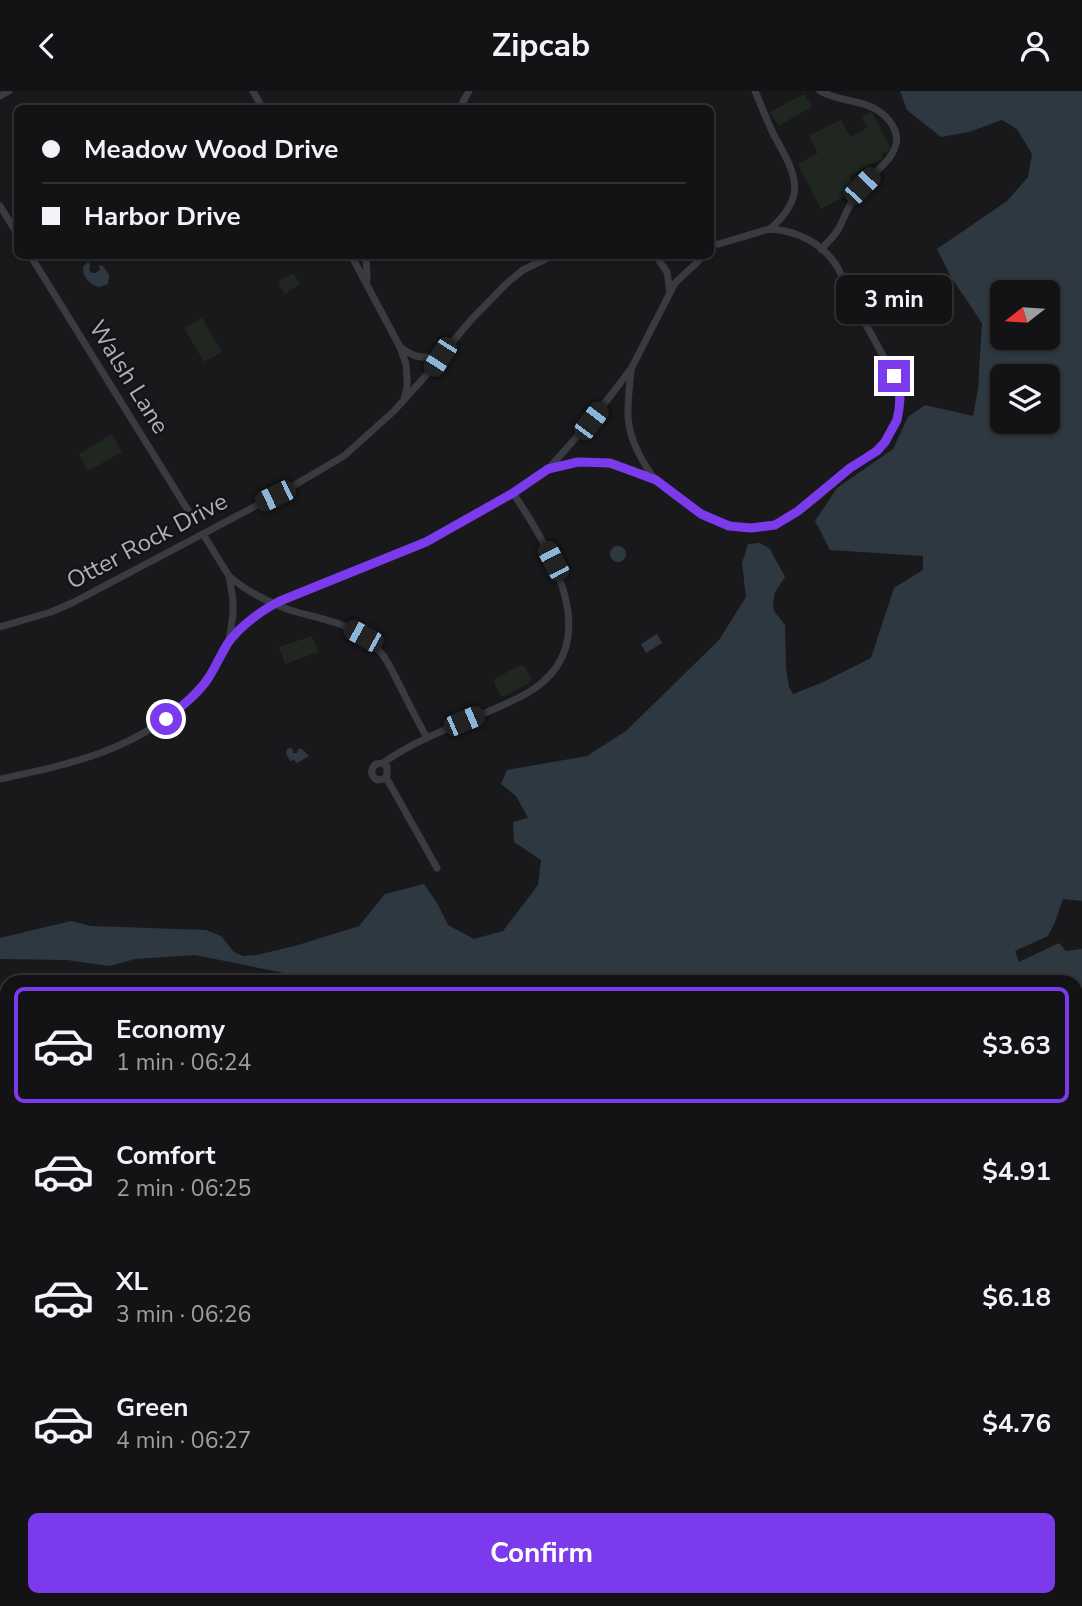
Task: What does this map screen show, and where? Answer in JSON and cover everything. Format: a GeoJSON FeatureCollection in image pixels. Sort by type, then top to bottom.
{"type":"FeatureCollection","features":[{"type":"Feature","properties":{"kind":"street"},"geometry":{"type":"LineString","coordinates":[[0,96],[9,91]]}},
{"type":"Feature","properties":{"kind":"street"},"geometry":{"type":"LineString","coordinates":[[755,91],[794,176],[795,193],[791,205],[783,217],[769,229]]}},
{"type":"Feature","properties":{"kind":"street"},"geometry":{"type":"LineString","coordinates":[[820,91],[870,106],[889,120],[897,138],[896,146],[886,163],[862,186],[841,225],[821,249]]}},
{"type":"Feature","properties":{"kind":"street"},"geometry":{"type":"LineString","coordinates":[[0,207],[14,229]]}},
{"type":"Feature","properties":{"kind":"street"},"geometry":{"type":"LineString","coordinates":[[631,369],[627,411],[629,425],[645,466],[656,480],[701,514],[737,528],[775,525],[788,519],[885,442],[897,420],[900,398],[898,387],[837,266],[821,249],[798,234],[788,231],[769,229],[715,244]]}},
{"type":"Feature","properties":{"kind":"street","name":"Walsh Lane"},"geometry":{"type":"LineString","coordinates":[[32,259],[194,520]]}},
{"type":"Feature","properties":{"kind":"street"},"geometry":{"type":"LineString","coordinates":[[353,259],[400,347],[407,377],[404,399]]}},
{"type":"Feature","properties":{"kind":"street"},"geometry":{"type":"LineString","coordinates":[[366,259],[367,283]]}},
{"type":"Feature","properties":{"kind":"street","name":"Otter Rock Drive"},"geometry":{"type":"LineString","coordinates":[[1,626],[51,612],[74,602],[338,460],[379,426],[430,371],[470,321],[507,283],[523,270],[546,259]]}},
{"type":"Feature","properties":{"kind":"street"},"geometry":{"type":"LineString","coordinates":[[658,259],[667,272],[670,292]]}},
{"type":"Feature","properties":{"kind":"street"},"geometry":{"type":"LineString","coordinates":[[0,779],[53,768],[138,737],[182,706],[208,679],[229,642],[241,628],[275,604],[426,542],[513,493],[548,469],[591,421],[631,369],[675,283],[701,259]]}},
{"type":"Feature","properties":{"kind":"street"},"geometry":{"type":"LineString","coordinates":[[400,347],[411,356],[440,357]]}},
{"type":"Feature","properties":{"kind":"street"},"geometry":{"type":"LineString","coordinates":[[548,469],[578,462],[610,463],[656,480]]}},
{"type":"Feature","properties":{"kind":"street"},"geometry":{"type":"LineString","coordinates":[[386,777],[380,780],[372,775],[374,765],[526,694],[542,683],[562,660],[569,628],[563,587],[549,554],[513,493]]}},
{"type":"Feature","properties":{"kind":"street"},"geometry":{"type":"LineString","coordinates":[[203,534],[229,576],[247,591],[291,610],[338,623],[373,644],[386,661],[427,738]]}},
{"type":"Feature","properties":{"kind":"street"},"geometry":{"type":"LineString","coordinates":[[229,576],[233,600],[229,642]]}},
{"type":"Feature","properties":{"kind":"street"},"geometry":{"type":"LineString","coordinates":[[383,763],[388,769],[386,777],[437,868]]}},
{"type":"Feature","properties":{"kind":"shaded area"},"geometry":{"type":"Polygon","coordinates":[[[900,91],[1082,91],[1082,901],[1063,899],[1048,936],[1015,951],[1019,962],[1059,943],[1066,951],[1082,949],[1082,975],[294,975],[195,955],[135,959],[110,966],[67,960],[0,959],[0,938],[71,921],[91,926],[206,930],[221,936],[234,952],[243,956],[257,955],[359,926],[385,894],[424,884],[448,925],[474,939],[503,931],[538,885],[541,860],[514,842],[513,822],[528,818],[516,796],[501,784],[507,770],[587,756],[626,731],[719,640],[746,597],[742,563],[748,544],[760,543],[770,549],[785,577],[775,592],[773,604],[774,611],[785,625],[786,668],[793,694],[871,658],[894,588],[923,570],[923,556],[830,550],[815,521],[837,488],[893,449],[908,417],[925,405],[973,416],[978,389],[982,323],[951,277],[937,249],[1007,201],[1028,177],[1032,154],[1017,129],[1002,120],[969,132],[941,137],[907,110],[900,91]]]}},
{"type":"Feature","properties":{"kind":"shaded area"},"geometry":{"type":"Polygon","coordinates":[[[804,94],[812,107],[778,126],[770,112],[804,94]]]}},
{"type":"Feature","properties":{"kind":"shaded area"},"geometry":{"type":"Polygon","coordinates":[[[872,112],[891,149],[881,154],[883,158],[849,176],[856,190],[821,209],[798,164],[818,153],[809,136],[841,120],[850,137],[867,128],[862,117],[872,112]]]}},
{"type":"Feature","properties":{"kind":"shaded area"},"geometry":{"type":"Polygon","coordinates":[[[88,262],[92,273],[100,270],[99,265],[103,266],[109,275],[108,284],[99,287],[87,280],[83,267],[88,262]]]}},
{"type":"Feature","properties":{"kind":"shaded area"},"geometry":{"type":"Polygon","coordinates":[[[293,273],[300,284],[285,294],[278,282],[293,273]]]}},
{"type":"Feature","properties":{"kind":"shaded area"},"geometry":{"type":"Polygon","coordinates":[[[202,318],[222,352],[204,362],[184,328],[202,318]]]}},
{"type":"Feature","properties":{"kind":"shaded area"},"geometry":{"type":"Polygon","coordinates":[[[112,434],[122,452],[88,471],[79,454],[112,434]]]}},
{"type":"Feature","properties":{"kind":"shaded area"},"geometry":{"type":"Polygon","coordinates":[[[618,546],[624,548],[624,560],[618,562],[612,560],[610,554],[612,548],[618,546]]]}},
{"type":"Feature","properties":{"kind":"shaded area"},"geometry":{"type":"Polygon","coordinates":[[[657,634],[662,643],[646,653],[641,644],[657,634]]]}},
{"type":"Feature","properties":{"kind":"shaded area"},"geometry":{"type":"Polygon","coordinates":[[[312,636],[318,652],[285,664],[279,647],[312,636]]]}},
{"type":"Feature","properties":{"kind":"shaded area"},"geometry":{"type":"Polygon","coordinates":[[[520,665],[525,667],[531,678],[529,683],[504,696],[500,695],[494,683],[495,679],[520,665]]]}},
{"type":"Feature","properties":{"kind":"shaded area"},"geometry":{"type":"Polygon","coordinates":[[[290,748],[293,753],[302,749],[309,756],[297,763],[290,761],[286,753],[290,748]]]}},
{"type":"Feature","properties":{"kind":"route"},"geometry":{"type":"LineString","coordinates":[[166,719],[208,679],[229,642],[241,628],[268,608],[426,542],[513,493],[548,469],[578,462],[610,463],[623,467],[656,480],[701,514],[737,528],[775,525],[788,519],[885,442],[897,420],[899,409],[900,398],[894,376]]}}]}
